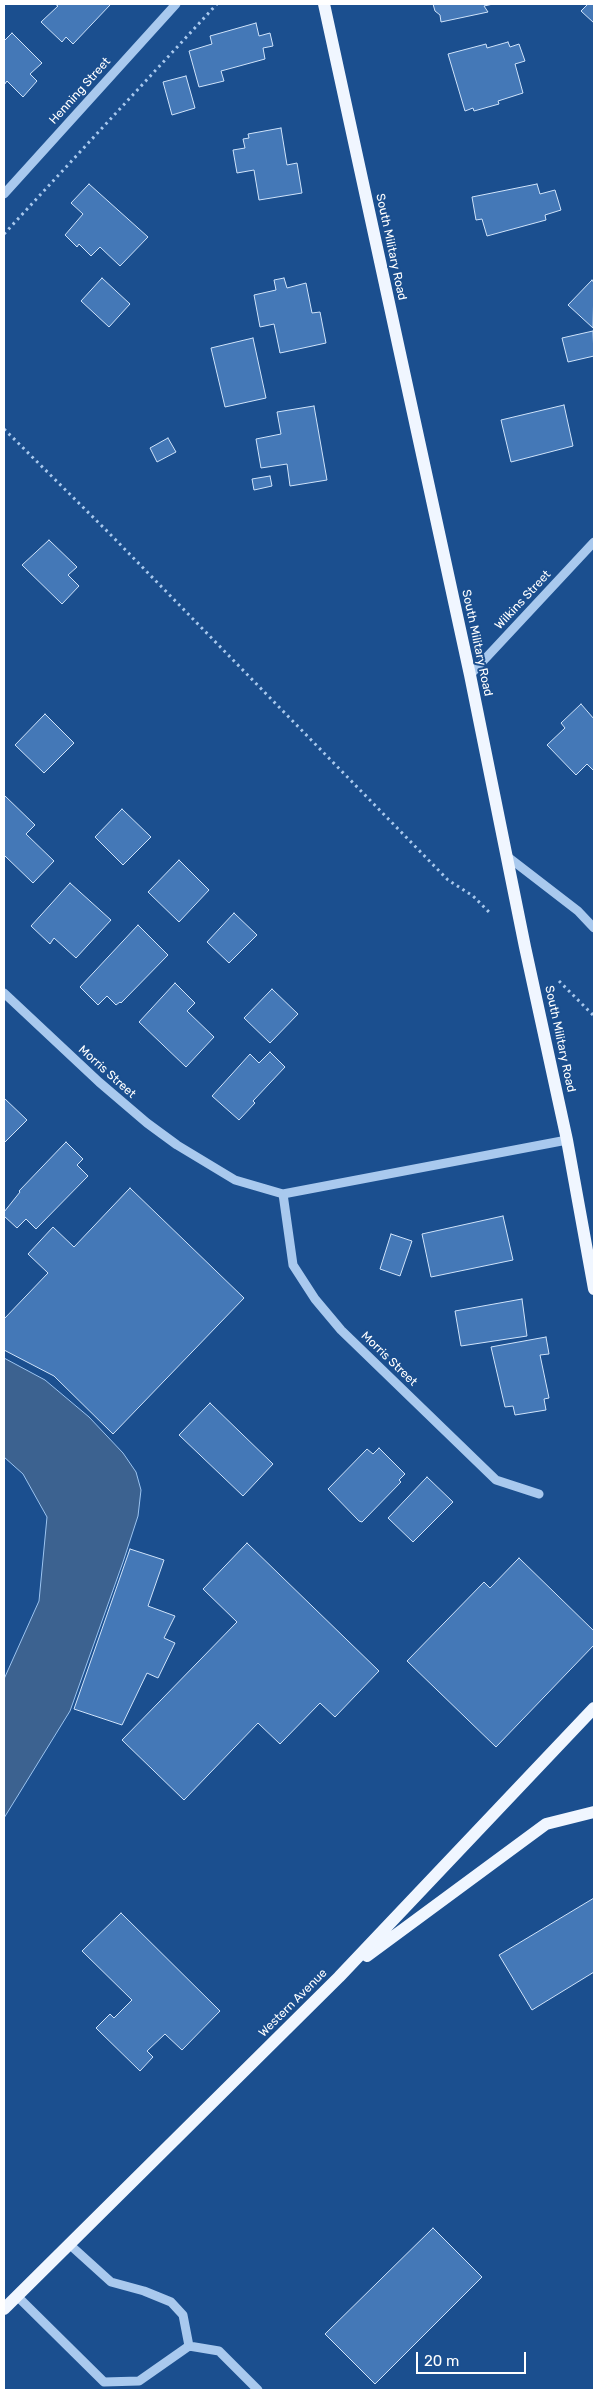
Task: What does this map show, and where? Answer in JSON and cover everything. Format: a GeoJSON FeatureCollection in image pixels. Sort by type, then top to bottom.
{"type":"FeatureCollection","features":[{"type":"Feature","properties":{"kind":"main road","name":"South Military Road"},"geometry":{"type":"LineString","coordinates":[[324,4],[470,675],[525,947],[568,1140],[594,1289]]}},
{"type":"Feature","properties":{"kind":"main road","name":"Western Avenue"},"geometry":{"type":"LineString","coordinates":[[4,2309],[339,1977],[594,1708]]}},
{"type":"Feature","properties":{"kind":"main road"},"geometry":{"type":"LineString","coordinates":[[339,1977],[546,1824],[594,1812]]}},
{"type":"Feature","properties":{"kind":"street","name":"Henning Street"},"geometry":{"type":"LineString","coordinates":[[4,194],[176,4]]}},
{"type":"Feature","properties":{"kind":"street","name":"Wilkins Street"},"geometry":{"type":"LineString","coordinates":[[470,675],[594,542]]}},
{"type":"Feature","properties":{"kind":"street"},"geometry":{"type":"LineString","coordinates":[[508,857],[578,911],[594,928]]}},
{"type":"Feature","properties":{"kind":"street","name":"Morris Street"},"geometry":{"type":"LineString","coordinates":[[4,993],[99,1082],[154,1129],[235,1180],[283,1194],[568,1140]]}},
{"type":"Feature","properties":{"kind":"street","name":"Morris Street"},"geometry":{"type":"LineString","coordinates":[[283,1194],[293,1265],[314,1299],[348,1336],[496,1480],[539,1494]]}},
{"type":"Feature","properties":{"kind":"street"},"geometry":{"type":"LineString","coordinates":[[69,2244],[111,2282],[144,2291],[171,2302],[183,2316],[189,2346]]}},
{"type":"Feature","properties":{"kind":"street"},"geometry":{"type":"LineString","coordinates":[[17,2296],[104,2382],[139,2381],[189,2346],[219,2351],[258,2390]]}},
{"type":"Feature","properties":{"kind":"path"},"geometry":{"type":"LineString","coordinates":[[4,234],[217,4]]}},
{"type":"Feature","properties":{"kind":"path"},"geometry":{"type":"LineString","coordinates":[[4,429],[108,532],[448,880],[473,896],[492,915]]}},
{"type":"Feature","properties":{"kind":"path"},"geometry":{"type":"LineString","coordinates":[[558,980],[594,1016]]}},
{"type":"Feature","properties":{"kind":"water"},"geometry":{"type":"Polygon","coordinates":[[[4,1358],[45,1380],[89,1417],[123,1453],[136,1472],[141,1490],[138,1516],[70,1711],[4,1818],[4,1679],[39,1601],[47,1517],[23,1474],[4,1457],[4,1358]]]}},
{"type":"Feature","properties":{"kind":"building"},"geometry":{"type":"Polygon","coordinates":[[[55,4],[110,5],[73,44],[66,37],[62,42],[41,22],[58,6],[55,4]]]}},
{"type":"Feature","properties":{"kind":"building"},"geometry":{"type":"Polygon","coordinates":[[[433,4],[493,4],[484,6],[488,12],[441,22],[440,15],[435,11],[433,4]]]}},
{"type":"Feature","properties":{"kind":"building"},"geometry":{"type":"Polygon","coordinates":[[[588,4],[594,4],[594,23],[581,11],[588,4]]]}},
{"type":"Feature","properties":{"kind":"building"},"geometry":{"type":"Polygon","coordinates":[[[256,23],[259,36],[270,33],[273,46],[263,48],[265,59],[221,71],[224,81],[199,87],[189,51],[212,44],[210,36],[256,23]]]}},
{"type":"Feature","properties":{"kind":"building"},"geometry":{"type":"Polygon","coordinates":[[[12,33],[42,63],[30,74],[37,81],[23,97],[7,81],[4,85],[4,41],[12,33]]]}},
{"type":"Feature","properties":{"kind":"building"},"geometry":{"type":"Polygon","coordinates":[[[508,42],[510,47],[519,44],[525,61],[515,64],[523,93],[498,101],[499,104],[474,111],[473,108],[465,111],[448,54],[486,44],[487,48],[508,42]]]}},
{"type":"Feature","properties":{"kind":"building"},"geometry":{"type":"Polygon","coordinates":[[[186,76],[195,108],[172,115],[163,82],[186,76]]]}},
{"type":"Feature","properties":{"kind":"building"},"geometry":{"type":"Polygon","coordinates":[[[281,128],[287,165],[297,163],[302,193],[259,200],[254,170],[237,173],[233,150],[245,148],[243,139],[249,138],[248,134],[281,128]]]}},
{"type":"Feature","properties":{"kind":"building"},"geometry":{"type":"Polygon","coordinates":[[[89,184],[148,237],[120,266],[100,247],[91,256],[79,244],[77,247],[65,235],[83,214],[71,203],[89,184]]]}},
{"type":"Feature","properties":{"kind":"building"},"geometry":{"type":"Polygon","coordinates":[[[537,184],[540,194],[555,190],[561,210],[545,215],[546,220],[487,236],[482,219],[476,220],[472,197],[537,184]]]}},
{"type":"Feature","properties":{"kind":"building"},"geometry":{"type":"Polygon","coordinates":[[[102,278],[130,304],[109,327],[81,301],[102,278]]]}},
{"type":"Feature","properties":{"kind":"building"},"geometry":{"type":"Polygon","coordinates":[[[284,278],[287,288],[306,283],[312,313],[320,312],[326,343],[280,353],[274,324],[260,327],[254,295],[276,290],[274,280],[284,278]]]}},
{"type":"Feature","properties":{"kind":"building"},"geometry":{"type":"Polygon","coordinates":[[[592,280],[594,283],[593,328],[568,305],[592,280]]]}},
{"type":"Feature","properties":{"kind":"building"},"geometry":{"type":"Polygon","coordinates":[[[593,331],[594,356],[568,362],[562,338],[593,331]]]}},
{"type":"Feature","properties":{"kind":"building"},"geometry":{"type":"Polygon","coordinates":[[[253,338],[266,398],[225,407],[211,348],[253,338]]]}},
{"type":"Feature","properties":{"kind":"building"},"geometry":{"type":"Polygon","coordinates":[[[564,405],[573,446],[511,462],[501,420],[564,405]]]}},
{"type":"Feature","properties":{"kind":"building"},"geometry":{"type":"Polygon","coordinates":[[[314,406],[327,480],[290,486],[287,464],[261,468],[256,439],[281,434],[277,412],[314,406]]]}},
{"type":"Feature","properties":{"kind":"building"},"geometry":{"type":"Polygon","coordinates":[[[168,438],[176,452],[157,462],[150,448],[168,438]]]}},
{"type":"Feature","properties":{"kind":"building"},"geometry":{"type":"Polygon","coordinates":[[[270,476],[272,486],[254,490],[252,479],[270,476]]]}},
{"type":"Feature","properties":{"kind":"building"},"geometry":{"type":"Polygon","coordinates":[[[49,540],[77,567],[68,575],[79,586],[62,604],[22,565],[49,540]]]}},
{"type":"Feature","properties":{"kind":"building"},"geometry":{"type":"Polygon","coordinates":[[[581,704],[594,719],[594,771],[587,764],[576,775],[547,745],[565,728],[561,723],[581,704]]]}},
{"type":"Feature","properties":{"kind":"building"},"geometry":{"type":"Polygon","coordinates":[[[45,714],[74,743],[44,773],[15,745],[45,714]]]}},
{"type":"Feature","properties":{"kind":"building"},"geometry":{"type":"Polygon","coordinates":[[[4,795],[35,825],[26,834],[54,861],[33,883],[5,856],[4,858],[4,795]]]}},
{"type":"Feature","properties":{"kind":"building"},"geometry":{"type":"Polygon","coordinates":[[[122,809],[151,837],[123,865],[95,837],[122,809]]]}},
{"type":"Feature","properties":{"kind":"building"},"geometry":{"type":"Polygon","coordinates":[[[179,860],[209,890],[179,922],[148,892],[179,860]]]}},
{"type":"Feature","properties":{"kind":"building"},"geometry":{"type":"Polygon","coordinates":[[[70,883],[111,920],[76,958],[54,938],[50,944],[31,926],[70,883]]]}},
{"type":"Feature","properties":{"kind":"building"},"geometry":{"type":"Polygon","coordinates":[[[234,913],[257,935],[229,963],[207,942],[234,913]]]}},
{"type":"Feature","properties":{"kind":"building"},"geometry":{"type":"Polygon","coordinates":[[[138,925],[168,955],[121,1003],[116,1005],[107,996],[98,1005],[80,987],[138,925]]]}},
{"type":"Feature","properties":{"kind":"building"},"geometry":{"type":"Polygon","coordinates":[[[175,983],[195,1003],[187,1011],[214,1037],[186,1067],[139,1022],[175,983]]]}},
{"type":"Feature","properties":{"kind":"building"},"geometry":{"type":"Polygon","coordinates":[[[272,989],[298,1014],[270,1043],[244,1018],[272,989]]]}},
{"type":"Feature","properties":{"kind":"building"},"geometry":{"type":"Polygon","coordinates":[[[270,1052],[285,1067],[253,1101],[255,1103],[239,1120],[212,1096],[250,1054],[259,1063],[270,1052]]]}},
{"type":"Feature","properties":{"kind":"building"},"geometry":{"type":"Polygon","coordinates":[[[4,1098],[27,1120],[4,1143],[4,1098]]]}},
{"type":"Feature","properties":{"kind":"building"},"geometry":{"type":"Polygon","coordinates":[[[66,1142],[83,1159],[77,1165],[88,1176],[36,1229],[26,1219],[17,1228],[4,1216],[4,1212],[19,1191],[66,1142]]]}},
{"type":"Feature","properties":{"kind":"building"},"geometry":{"type":"Polygon","coordinates":[[[130,1188],[244,1298],[113,1434],[54,1376],[4,1350],[4,1319],[48,1273],[28,1254],[53,1227],[74,1247],[130,1188]]]}},
{"type":"Feature","properties":{"kind":"building"},"geometry":{"type":"Polygon","coordinates":[[[503,1216],[513,1260],[431,1277],[422,1234],[503,1216]]]}},
{"type":"Feature","properties":{"kind":"building"},"geometry":{"type":"Polygon","coordinates":[[[391,1234],[412,1241],[400,1276],[380,1269],[391,1234]]]}},
{"type":"Feature","properties":{"kind":"building"},"geometry":{"type":"Polygon","coordinates":[[[522,1299],[527,1336],[461,1346],[455,1311],[522,1299]]]}},
{"type":"Feature","properties":{"kind":"building"},"geometry":{"type":"Polygon","coordinates":[[[546,1337],[549,1354],[540,1355],[549,1398],[544,1399],[546,1410],[515,1415],[513,1406],[505,1407],[491,1347],[546,1337]]]}},
{"type":"Feature","properties":{"kind":"building"},"geometry":{"type":"Polygon","coordinates":[[[210,1403],[273,1464],[243,1496],[179,1435],[210,1403]]]}},
{"type":"Feature","properties":{"kind":"building"},"geometry":{"type":"Polygon","coordinates":[[[379,1448],[405,1474],[399,1480],[401,1482],[362,1522],[328,1489],[367,1449],[373,1454],[379,1448]]]}},
{"type":"Feature","properties":{"kind":"building"},"geometry":{"type":"Polygon","coordinates":[[[427,1477],[453,1502],[413,1542],[388,1518],[427,1477]]]}},
{"type":"Feature","properties":{"kind":"building"},"geometry":{"type":"Polygon","coordinates":[[[247,1543],[379,1671],[335,1717],[320,1703],[280,1744],[258,1723],[184,1800],[122,1740],[237,1622],[203,1589],[247,1543]]]}},
{"type":"Feature","properties":{"kind":"building"},"geometry":{"type":"Polygon","coordinates":[[[130,1549],[164,1560],[148,1606],[175,1616],[164,1638],[175,1643],[158,1678],[147,1673],[122,1725],[74,1709],[130,1549]]]}},
{"type":"Feature","properties":{"kind":"building"},"geometry":{"type":"Polygon","coordinates":[[[519,1558],[594,1631],[594,1645],[496,1747],[407,1661],[484,1582],[490,1588],[519,1558]]]}},
{"type":"Feature","properties":{"kind":"building"},"geometry":{"type":"Polygon","coordinates":[[[594,1898],[594,1972],[532,2010],[499,1955],[594,1898]]]}},
{"type":"Feature","properties":{"kind":"building"},"geometry":{"type":"Polygon","coordinates":[[[121,1913],[220,2011],[182,2050],[165,2034],[147,2051],[153,2057],[140,2071],[96,2028],[110,2014],[114,2018],[132,2000],[82,1951],[121,1913]]]}},
{"type":"Feature","properties":{"kind":"building"},"geometry":{"type":"Polygon","coordinates":[[[433,2228],[482,2277],[375,2384],[325,2334],[433,2228]]]}}]}
